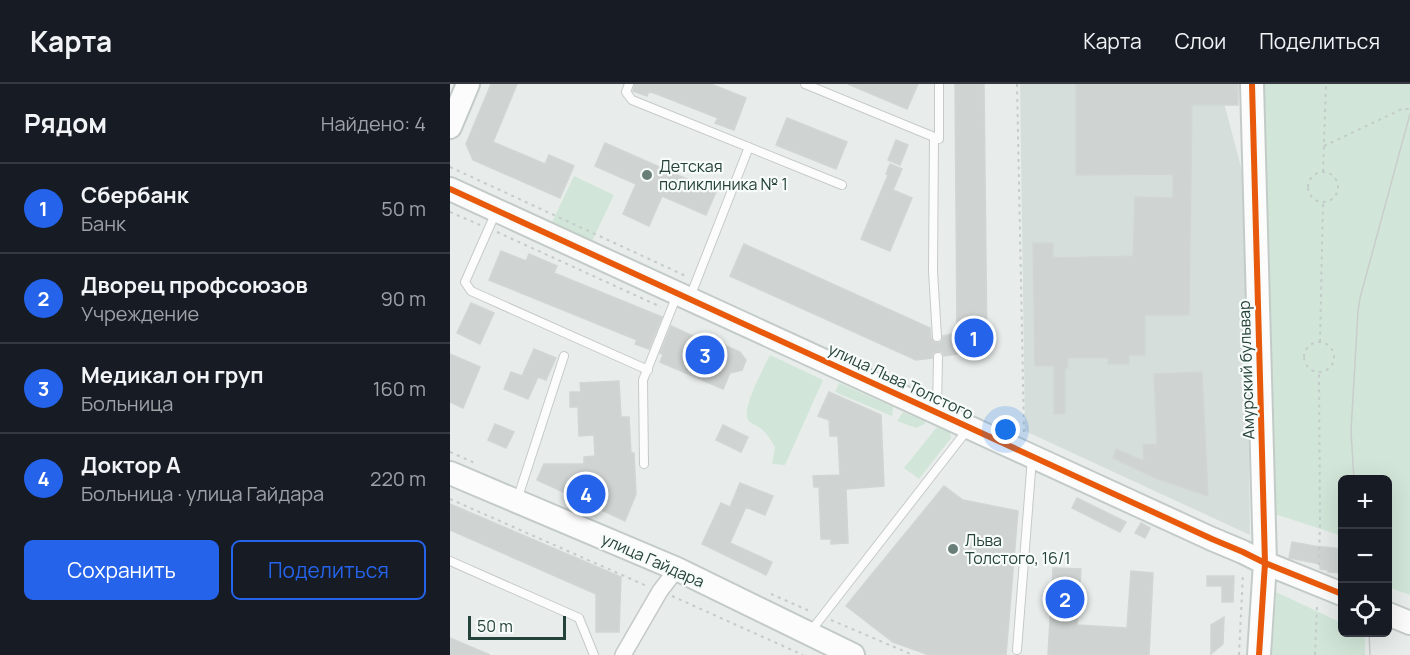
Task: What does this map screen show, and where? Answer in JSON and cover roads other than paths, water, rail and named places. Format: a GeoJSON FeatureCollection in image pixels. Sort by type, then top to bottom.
{"type":"FeatureCollection","features":[{"type":"Feature","properties":{"kind":"street"},"geometry":{"type":"LineString","coordinates":[[450,127],[468,84]]}},
{"type":"Feature","properties":{"kind":"street","name":"Амурский бульвар"},"geometry":{"type":"LineString","coordinates":[[1252,84],[1265,563],[1259,655]]}},
{"type":"Feature","properties":{"kind":"street","name":"улица Льва Толстого"},"geometry":{"type":"LineString","coordinates":[[450,189],[969,428],[1028,446],[1212,540],[1338,592]]}},
{"type":"Feature","properties":{"kind":"street","name":"улица Гайдара"},"geometry":{"type":"LineString","coordinates":[[450,473],[677,569],[806,644],[853,655]]}},
{"type":"Feature","properties":{"kind":"street"},"geometry":{"type":"LineString","coordinates":[[623,655],[660,591],[677,569]]}},
{"type":"Feature","properties":{"kind":"street"},"geometry":{"type":"LineString","coordinates":[[1392,616],[1410,623]]}},
{"type":"Feature","properties":{"kind":"lane"},"geometry":{"type":"LineString","coordinates":[[629,84],[626,92],[632,100],[842,185]]}},
{"type":"Feature","properties":{"kind":"lane"},"geometry":{"type":"LineString","coordinates":[[805,84],[939,139],[939,84]]}},
{"type":"Feature","properties":{"kind":"lane"},"geometry":{"type":"LineString","coordinates":[[934,137],[933,271],[937,337]]}},
{"type":"Feature","properties":{"kind":"lane"},"geometry":{"type":"LineString","coordinates":[[644,464],[643,380],[684,296],[749,147]]}},
{"type":"Feature","properties":{"kind":"lane"},"geometry":{"type":"LineString","coordinates":[[497,210],[465,282],[471,291],[648,369]]}},
{"type":"Feature","properties":{"kind":"lane"},"geometry":{"type":"LineString","coordinates":[[516,501],[564,356]]}},
{"type":"Feature","properties":{"kind":"lane"},"geometry":{"type":"LineString","coordinates":[[937,413],[938,357]]}},
{"type":"Feature","properties":{"kind":"lane"},"geometry":{"type":"LineString","coordinates":[[806,644],[969,428]]}},
{"type":"Feature","properties":{"kind":"lane"},"geometry":{"type":"LineString","coordinates":[[1017,650],[1028,446]]}},
{"type":"Feature","properties":{"kind":"lane"},"geometry":{"type":"LineString","coordinates":[[450,561],[579,618],[594,655]]}},
{"type":"Feature","properties":{"kind":"tram line"},"geometry":{"type":"LineString","coordinates":[[1354,475],[1351,431],[1360,298],[1410,114]]}},
{"type":"Feature","properties":{"kind":"tram line"},"geometry":{"type":"LineString","coordinates":[[1369,637],[1370,655]]}},
{"type":"Feature","properties":{"kind":"place","name":"Детская поликлиника № 1"},"geometry":{"type":"Point","coordinates":[647,175]}},
{"type":"Feature","properties":{"kind":"place","name":"Сбербанк"},"geometry":{"type":"Point","coordinates":[974,338]}},
{"type":"Feature","properties":{"kind":"place","name":"Медикал он груп"},"geometry":{"type":"Point","coordinates":[705,355]}},
{"type":"Feature","properties":{"kind":"place","name":"Доктор А"},"geometry":{"type":"Point","coordinates":[586,494]}},
{"type":"Feature","properties":{"kind":"place","name":"Льва Толстого, 16/1"},"geometry":{"type":"Point","coordinates":[953,549]}},
{"type":"Feature","properties":{"kind":"place","name":"Дворец профсоюзов"},"geometry":{"type":"Point","coordinates":[1065,599]}}]}
